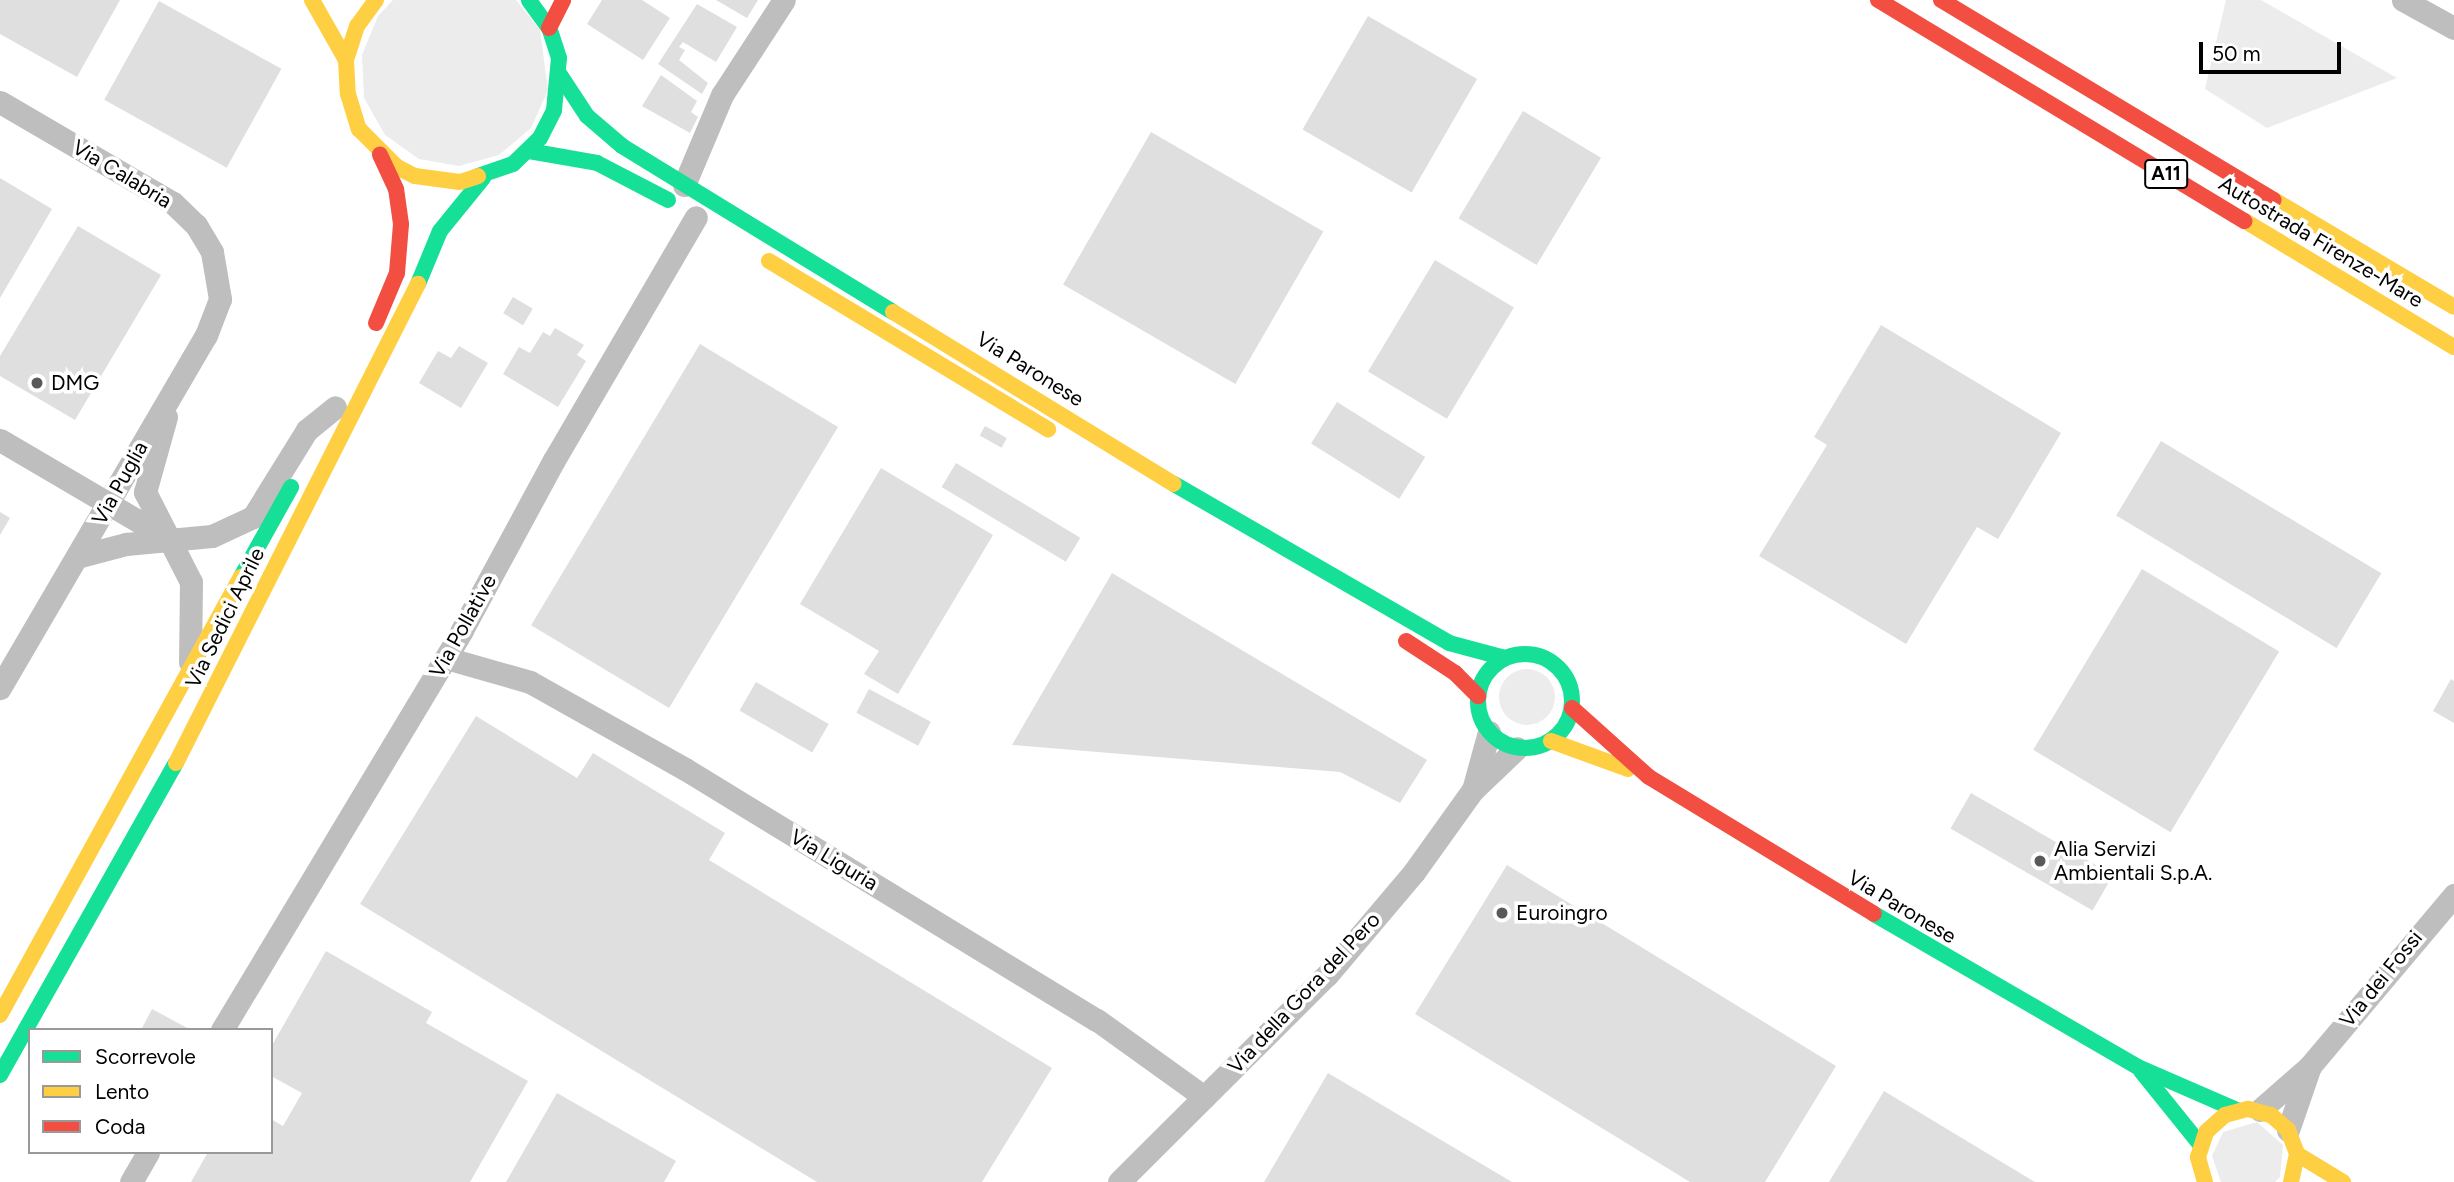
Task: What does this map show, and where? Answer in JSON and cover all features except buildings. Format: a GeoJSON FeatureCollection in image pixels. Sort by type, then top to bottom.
{"type":"FeatureCollection","features":[{"type":"Feature","properties":{"kind":"main road"},"geometry":{"type":"LineString","coordinates":[[312,0],[346,60]]}},
{"type":"Feature","properties":{"kind":"main road","name":"Via Sedici Aprile"},"geometry":{"type":"LineString","coordinates":[[368,340],[390,296],[400,251],[396,189],[380,154],[351,111],[346,60],[357,26],[376,0]]}},
{"type":"Feature","properties":{"kind":"main road","name":"Via Sedici Aprile"},"geometry":{"type":"LineString","coordinates":[[0,1075],[170,776],[409,306],[440,230],[483,178],[529,151],[548,124],[560,75],[549,28],[529,0]]}},
{"type":"Feature","properties":{"kind":"main road"},"geometry":{"type":"LineString","coordinates":[[549,28],[563,0]]}},
{"type":"Feature","properties":{"kind":"main road","name":"Autostrada Firenze-Mare"},"geometry":{"type":"LineString","coordinates":[[1878,0],[2454,347]]}},
{"type":"Feature","properties":{"kind":"main road","name":"Autostrada Firenze-Mare"},"geometry":{"type":"LineString","coordinates":[[1941,0],[2454,307]]}},
{"type":"Feature","properties":{"kind":"main road","name":"Via Paronese"},"geometry":{"type":"LineString","coordinates":[[560,75],[604,132],[684,185],[1232,519],[1449,643],[1504,658],[1534,654],[1554,663],[1568,680],[1572,708],[1649,777],[1968,971],[2138,1067],[2248,1110],[2288,1130]]}},
{"type":"Feature","properties":{"kind":"main road"},"geometry":{"type":"LineString","coordinates":[[529,151],[572,156],[616,170],[701,220]]}},
{"type":"Feature","properties":{"kind":"main road","name":"Via Sedici Aprile"},"geometry":{"type":"LineString","coordinates":[[380,154],[415,176],[439,181],[483,178]]}},
{"type":"Feature","properties":{"kind":"main road","name":"Via Paronese"},"geometry":{"type":"LineString","coordinates":[[753,251],[1067,441]]}},
{"type":"Feature","properties":{"kind":"main road","name":"Via Sedici Aprile"},"geometry":{"type":"LineString","coordinates":[[0,1015],[338,401]]}},
{"type":"Feature","properties":{"kind":"main road"},"geometry":{"type":"LineString","coordinates":[[1139,484],[1199,519]]}},
{"type":"Feature","properties":{"kind":"main road"},"geometry":{"type":"LineString","coordinates":[[1391,633],[1455,673],[1478,696]]}},
{"type":"Feature","properties":{"kind":"main road"},"geometry":{"type":"LineString","coordinates":[[1504,658],[1487,674],[1478,696],[1482,722],[1489,732],[1517,748],[1551,741],[1561,732],[1572,708]]}},
{"type":"Feature","properties":{"kind":"main road","name":"Via Paronese"},"geometry":{"type":"LineString","coordinates":[[1551,741],[1649,777]]}},
{"type":"Feature","properties":{"kind":"main road","name":"Via Paronese"},"geometry":{"type":"LineString","coordinates":[[2138,1067],[2200,1144]]}},
{"type":"Feature","properties":{"kind":"main road"},"geometry":{"type":"LineString","coordinates":[[2203,1181],[2200,1144],[2214,1122],[2248,1110]]}},
{"type":"Feature","properties":{"kind":"main road"},"geometry":{"type":"LineString","coordinates":[[2288,1130],[2297,1154],[2291,1182]]}},
{"type":"Feature","properties":{"kind":"main road"},"geometry":{"type":"LineString","coordinates":[[2297,1154],[2343,1182]]}},
{"type":"Feature","properties":{"kind":"street"},"geometry":{"type":"LineString","coordinates":[[684,185],[726,87],[784,0]]}},
{"type":"Feature","properties":{"kind":"street"},"geometry":{"type":"LineString","coordinates":[[2413,3],[2454,28]]}},
{"type":"Feature","properties":{"kind":"street","name":"Via Calabria"},"geometry":{"type":"LineString","coordinates":[[0,102],[173,203],[196,225],[218,271]]}},
{"type":"Feature","properties":{"kind":"street","name":"Via Pollative"},"geometry":{"type":"LineString","coordinates":[[223,1028],[446,658],[701,220]]}},
{"type":"Feature","properties":{"kind":"street","name":"Via Puglia"},"geometry":{"type":"LineString","coordinates":[[0,688],[80,556],[107,502],[206,335],[220,299],[218,271]]}},
{"type":"Feature","properties":{"kind":"street"},"geometry":{"type":"LineString","coordinates":[[173,390],[145,492],[191,582],[189,675]]}},
{"type":"Feature","properties":{"kind":"street"},"geometry":{"type":"LineString","coordinates":[[80,556],[126,544],[212,536],[253,517],[306,430],[338,401]]}},
{"type":"Feature","properties":{"kind":"street"},"geometry":{"type":"LineString","coordinates":[[0,440],[172,541]]}},
{"type":"Feature","properties":{"kind":"street","name":"Via Liguria"},"geometry":{"type":"LineString","coordinates":[[446,658],[530,682],[685,769],[1097,1020],[1203,1097]]}},
{"type":"Feature","properties":{"kind":"street","name":"Via della Gora del Pero"},"geometry":{"type":"LineString","coordinates":[[1472,791],[1489,732]]}},
{"type":"Feature","properties":{"kind":"street","name":"Via della Gora del Pero"},"geometry":{"type":"LineString","coordinates":[[1119,1182],[1363,934],[1472,791],[1517,748]]}},
{"type":"Feature","properties":{"kind":"street","name":"Via dei Fossi"},"geometry":{"type":"LineString","coordinates":[[2248,1110],[2310,1066],[2454,895]]}},
{"type":"Feature","properties":{"kind":"street","name":"Via dei Fossi"},"geometry":{"type":"LineString","coordinates":[[2288,1130],[2310,1066]]}},
{"type":"Feature","properties":{"kind":"street"},"geometry":{"type":"LineString","coordinates":[[131,1182],[147,1154]]}},
{"type":"Feature","properties":{"kind":"shaded area"},"geometry":{"type":"Polygon","coordinates":[[[393,0],[516,0],[540,30],[548,90],[531,128],[499,155],[459,166],[419,159],[385,135],[364,98],[362,55],[378,16],[393,0]]]}},
{"type":"Feature","properties":{"kind":"shaded area"},"geometry":{"type":"Polygon","coordinates":[[[2226,0],[2261,0],[2397,78],[2267,128],[2205,89],[2226,0]]]}},
{"type":"Feature","properties":{"kind":"shaded area"},"geometry":{"type":"Polygon","coordinates":[[[1527,669],[1538,671],[1547,677],[1553,686],[1553,708],[1547,717],[1538,723],[1527,725],[1516,723],[1507,717],[1501,708],[1499,697],[1501,686],[1507,677],[1516,671],[1527,669]]]}},
{"type":"Feature","properties":{"kind":"shaded area"},"geometry":{"type":"Polygon","coordinates":[[[2257,1122],[2283,1145],[2280,1177],[2275,1182],[2221,1182],[2212,1156],[2223,1132],[2257,1122]]]}},
{"type":"Feature","properties":{"kind":"traffic: fast"},"geometry":{"type":"LineString","coordinates":[[478,176],[513,164],[540,138],[554,110],[559,58],[549,28],[529,0]]}},
{"type":"Feature","properties":{"kind":"traffic: fast"},"geometry":{"type":"LineString","coordinates":[[560,75],[587,116],[622,146],[893,312]]}},
{"type":"Feature","properties":{"kind":"traffic: fast"},"geometry":{"type":"LineString","coordinates":[[529,151],[597,163],[668,200]]}},
{"type":"Feature","properties":{"kind":"traffic: fast"},"geometry":{"type":"LineString","coordinates":[[418,284],[440,231],[483,178]]}},
{"type":"Feature","properties":{"kind":"traffic: fast"},"geometry":{"type":"LineString","coordinates":[[1174,484],[1449,643],[1505,658]]}},
{"type":"Feature","properties":{"kind":"traffic: fast"},"geometry":{"type":"LineString","coordinates":[[241,577],[291,487]]}},
{"type":"Feature","properties":{"kind":"traffic: fast"},"geometry":{"type":"LineString","coordinates":[[1516,654],[1534,654],[1559,667],[1569,683],[1572,701],[1569,719],[1559,735],[1534,748],[1516,748],[1491,735],[1478,710],[1478,692],[1491,667],[1516,654]]}},
{"type":"Feature","properties":{"kind":"traffic: fast"},"geometry":{"type":"LineString","coordinates":[[0,1075],[176,763]]}},
{"type":"Feature","properties":{"kind":"traffic: fast"},"geometry":{"type":"LineString","coordinates":[[1874,914],[2138,1067],[2237,1110]]}},
{"type":"Feature","properties":{"kind":"traffic: fast"},"geometry":{"type":"LineString","coordinates":[[2141,1071],[2200,1144]]}},
{"type":"Feature","properties":{"kind":"traffic: slow"},"geometry":{"type":"LineString","coordinates":[[312,0],[346,60]]}},
{"type":"Feature","properties":{"kind":"traffic: slow"},"geometry":{"type":"LineString","coordinates":[[376,0],[357,26],[346,60],[348,94],[359,129],[397,167],[415,176],[460,182],[478,176]]}},
{"type":"Feature","properties":{"kind":"traffic: slow"},"geometry":{"type":"LineString","coordinates":[[2274,200],[2454,307]]}},
{"type":"Feature","properties":{"kind":"traffic: slow"},"geometry":{"type":"LineString","coordinates":[[2245,221],[2454,347]]}},
{"type":"Feature","properties":{"kind":"traffic: slow"},"geometry":{"type":"LineString","coordinates":[[769,261],[1048,429]]}},
{"type":"Feature","properties":{"kind":"traffic: slow"},"geometry":{"type":"LineString","coordinates":[[176,763],[418,284]]}},
{"type":"Feature","properties":{"kind":"traffic: slow"},"geometry":{"type":"LineString","coordinates":[[893,312],[1174,484]]}},
{"type":"Feature","properties":{"kind":"traffic: slow"},"geometry":{"type":"LineString","coordinates":[[0,1015],[241,577]]}},
{"type":"Feature","properties":{"kind":"traffic: slow"},"geometry":{"type":"LineString","coordinates":[[1551,741],[1628,769]]}},
{"type":"Feature","properties":{"kind":"traffic: slow"},"geometry":{"type":"LineString","coordinates":[[2205,1182],[2198,1157],[2206,1132],[2225,1115],[2248,1109],[2271,1115],[2288,1130],[2297,1154],[2291,1182]]}},
{"type":"Feature","properties":{"kind":"traffic: slow"},"geometry":{"type":"LineString","coordinates":[[2297,1154],[2343,1182]]}},
{"type":"Feature","properties":{"kind":"traffic: jam"},"geometry":{"type":"LineString","coordinates":[[549,28],[563,0]]}},
{"type":"Feature","properties":{"kind":"traffic: jam"},"geometry":{"type":"LineString","coordinates":[[1878,0],[2245,221]]}},
{"type":"Feature","properties":{"kind":"traffic: jam"},"geometry":{"type":"LineString","coordinates":[[1941,0],[2274,200]]}},
{"type":"Feature","properties":{"kind":"traffic: jam"},"geometry":{"type":"LineString","coordinates":[[376,323],[397,273],[401,224],[396,189],[380,154]]}},
{"type":"Feature","properties":{"kind":"traffic: jam"},"geometry":{"type":"LineString","coordinates":[[1406,641],[1455,673],[1478,696]]}},
{"type":"Feature","properties":{"kind":"traffic: jam"},"geometry":{"type":"LineString","coordinates":[[1572,708],[1649,777],[1874,914]]}},
{"type":"Feature","properties":{"kind":"place","name":"DMG"},"geometry":{"type":"Point","coordinates":[37,383]}},
{"type":"Feature","properties":{"kind":"place","name":"Alia Servizi Ambientali S.p.A."},"geometry":{"type":"Point","coordinates":[2040,861]}},
{"type":"Feature","properties":{"kind":"place","name":"Euroingro"},"geometry":{"type":"Point","coordinates":[1502,913]}}]}
